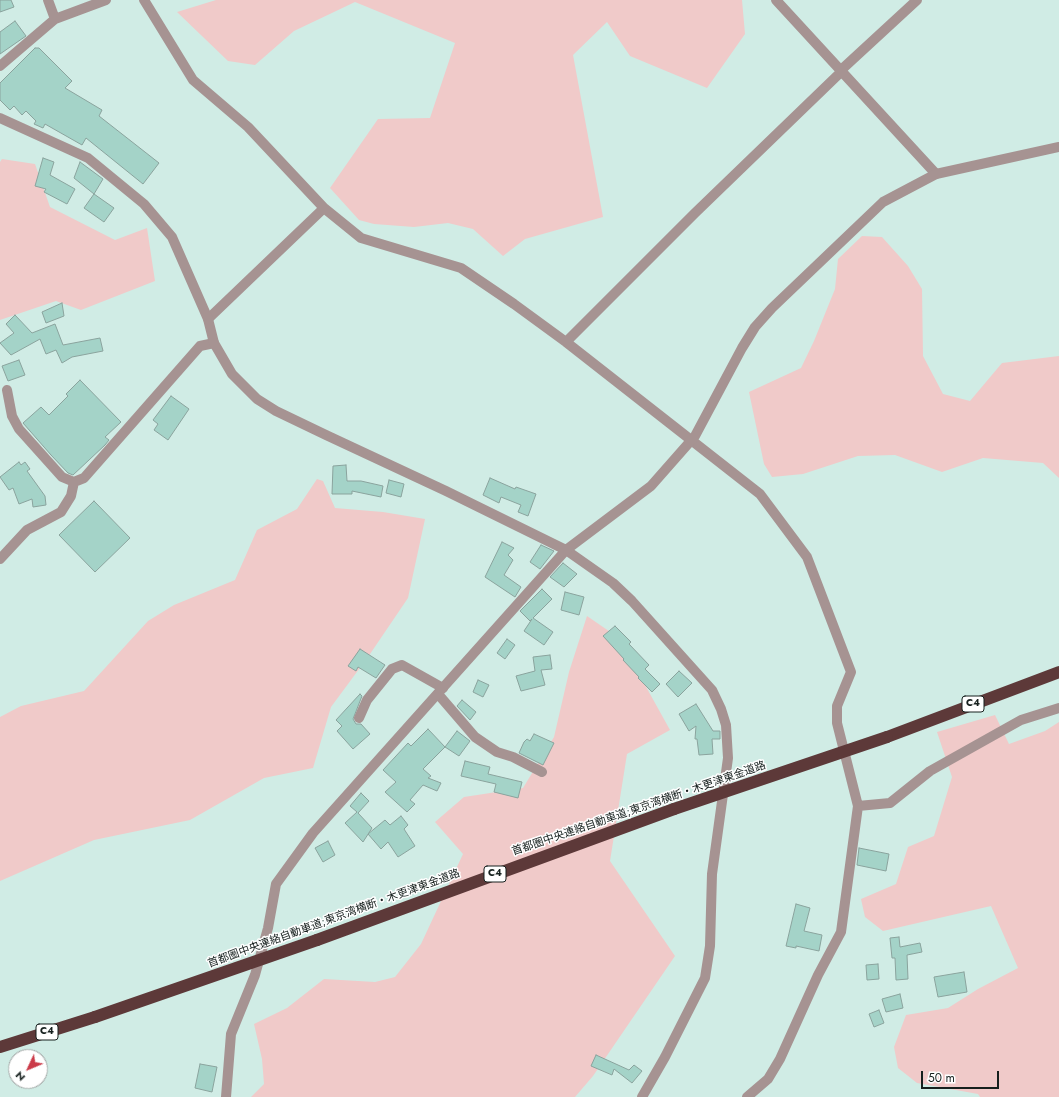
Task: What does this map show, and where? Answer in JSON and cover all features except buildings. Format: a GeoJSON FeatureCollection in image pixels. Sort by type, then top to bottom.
{"type":"FeatureCollection","features":[{"type":"Feature","properties":{"kind":"highway","name":"首都圏中央連絡自動車道;東京湾横断・木更津東金道路"},"geometry":{"type":"LineString","coordinates":[[0,1047],[95,1017],[317,940],[674,809],[887,737],[1059,672]]}},
{"type":"Feature","properties":{"kind":"street"},"geometry":{"type":"LineString","coordinates":[[48,0],[55,19]]}},
{"type":"Feature","properties":{"kind":"street"},"geometry":{"type":"LineString","coordinates":[[0,66],[55,19],[106,0]]}},
{"type":"Feature","properties":{"kind":"street"},"geometry":{"type":"LineString","coordinates":[[144,0],[193,80],[248,127],[324,208],[361,238],[461,268],[566,342],[760,494],[807,558],[851,672],[837,706],[837,723],[858,806],[841,932],[818,975],[780,1059],[768,1079],[747,1097]]}},
{"type":"Feature","properties":{"kind":"street"},"geometry":{"type":"LineString","coordinates":[[776,0],[936,174]]}},
{"type":"Feature","properties":{"kind":"street"},"geometry":{"type":"LineString","coordinates":[[566,342],[695,212],[917,0]]}},
{"type":"Feature","properties":{"kind":"street"},"geometry":{"type":"LineString","coordinates":[[0,118],[88,158],[144,204],[172,237],[208,319],[214,342],[232,374],[244,388],[257,399],[276,411],[446,491],[566,550],[613,582],[712,690],[721,709],[726,725],[728,758],[712,874],[710,946],[705,978],[665,1057],[642,1097]]}},
{"type":"Feature","properties":{"kind":"street"},"geometry":{"type":"LineString","coordinates":[[226,1097],[231,1034],[255,975],[268,928],[276,884],[313,833],[566,550],[651,486],[695,436],[742,348],[755,327],[772,308],[884,202],[936,174],[1059,147]]}},
{"type":"Feature","properties":{"kind":"street"},"geometry":{"type":"LineString","coordinates":[[208,319],[324,208]]}},
{"type":"Feature","properties":{"kind":"street"},"geometry":{"type":"LineString","coordinates":[[7,390],[12,416],[19,429],[62,477],[74,482],[84,478],[200,346],[214,342]]}},
{"type":"Feature","properties":{"kind":"street"},"geometry":{"type":"LineString","coordinates":[[0,559],[27,530],[61,512],[71,496],[74,482]]}},
{"type":"Feature","properties":{"kind":"street"},"geometry":{"type":"LineString","coordinates":[[358,718],[367,700],[392,669],[402,665],[440,691],[475,737],[497,752],[513,756],[542,772]]}},
{"type":"Feature","properties":{"kind":"street"},"geometry":{"type":"LineString","coordinates":[[858,806],[890,803],[930,771],[1021,720],[1059,708]]}},
{"type":"Feature","properties":{"kind":"shaded area"},"geometry":{"type":"Polygon","coordinates":[[[216,0],[742,0],[745,34],[707,88],[630,56],[607,22],[573,55],[603,217],[525,239],[503,256],[473,229],[448,223],[414,227],[374,224],[359,220],[330,188],[378,119],[430,118],[455,43],[355,2],[294,31],[255,65],[228,61],[177,12],[216,0]]]}},
{"type":"Feature","properties":{"kind":"shaded area"},"geometry":{"type":"Polygon","coordinates":[[[2,159],[35,164],[50,207],[115,240],[147,228],[155,281],[81,310],[56,301],[0,320],[0,162],[2,159]]]}},
{"type":"Feature","properties":{"kind":"shaded area"},"geometry":{"type":"Polygon","coordinates":[[[862,236],[882,237],[908,266],[922,289],[923,356],[943,394],[970,401],[1002,363],[1059,356],[1059,478],[1043,463],[983,458],[942,472],[895,455],[858,456],[803,474],[772,477],[764,464],[749,392],[801,368],[814,341],[835,289],[838,259],[862,236]]]}},
{"type":"Feature","properties":{"kind":"shaded area"},"geometry":{"type":"Polygon","coordinates":[[[317,479],[323,481],[335,508],[383,512],[425,519],[408,598],[368,657],[331,707],[313,768],[264,778],[190,820],[94,840],[0,881],[0,717],[21,706],[84,691],[148,621],[174,605],[235,580],[257,530],[297,509],[317,479]]]}},
{"type":"Feature","properties":{"kind":"shaded area"},"geometry":{"type":"Polygon","coordinates":[[[587,616],[619,638],[670,730],[627,754],[610,861],[675,956],[593,1076],[575,1097],[251,1097],[264,1084],[262,1059],[254,1024],[287,1008],[324,979],[375,982],[395,977],[421,944],[463,854],[435,822],[464,797],[523,788],[554,737],[569,672],[587,616]]]}},
{"type":"Feature","properties":{"kind":"shaded area"},"geometry":{"type":"Polygon","coordinates":[[[995,715],[1009,744],[1045,731],[1059,722],[1059,1097],[980,1097],[978,1094],[917,1083],[898,1068],[894,1047],[906,1015],[948,1008],[978,989],[1018,968],[991,906],[883,931],[865,917],[861,899],[896,884],[908,847],[934,836],[952,777],[937,732],[995,715]]]}}]}
